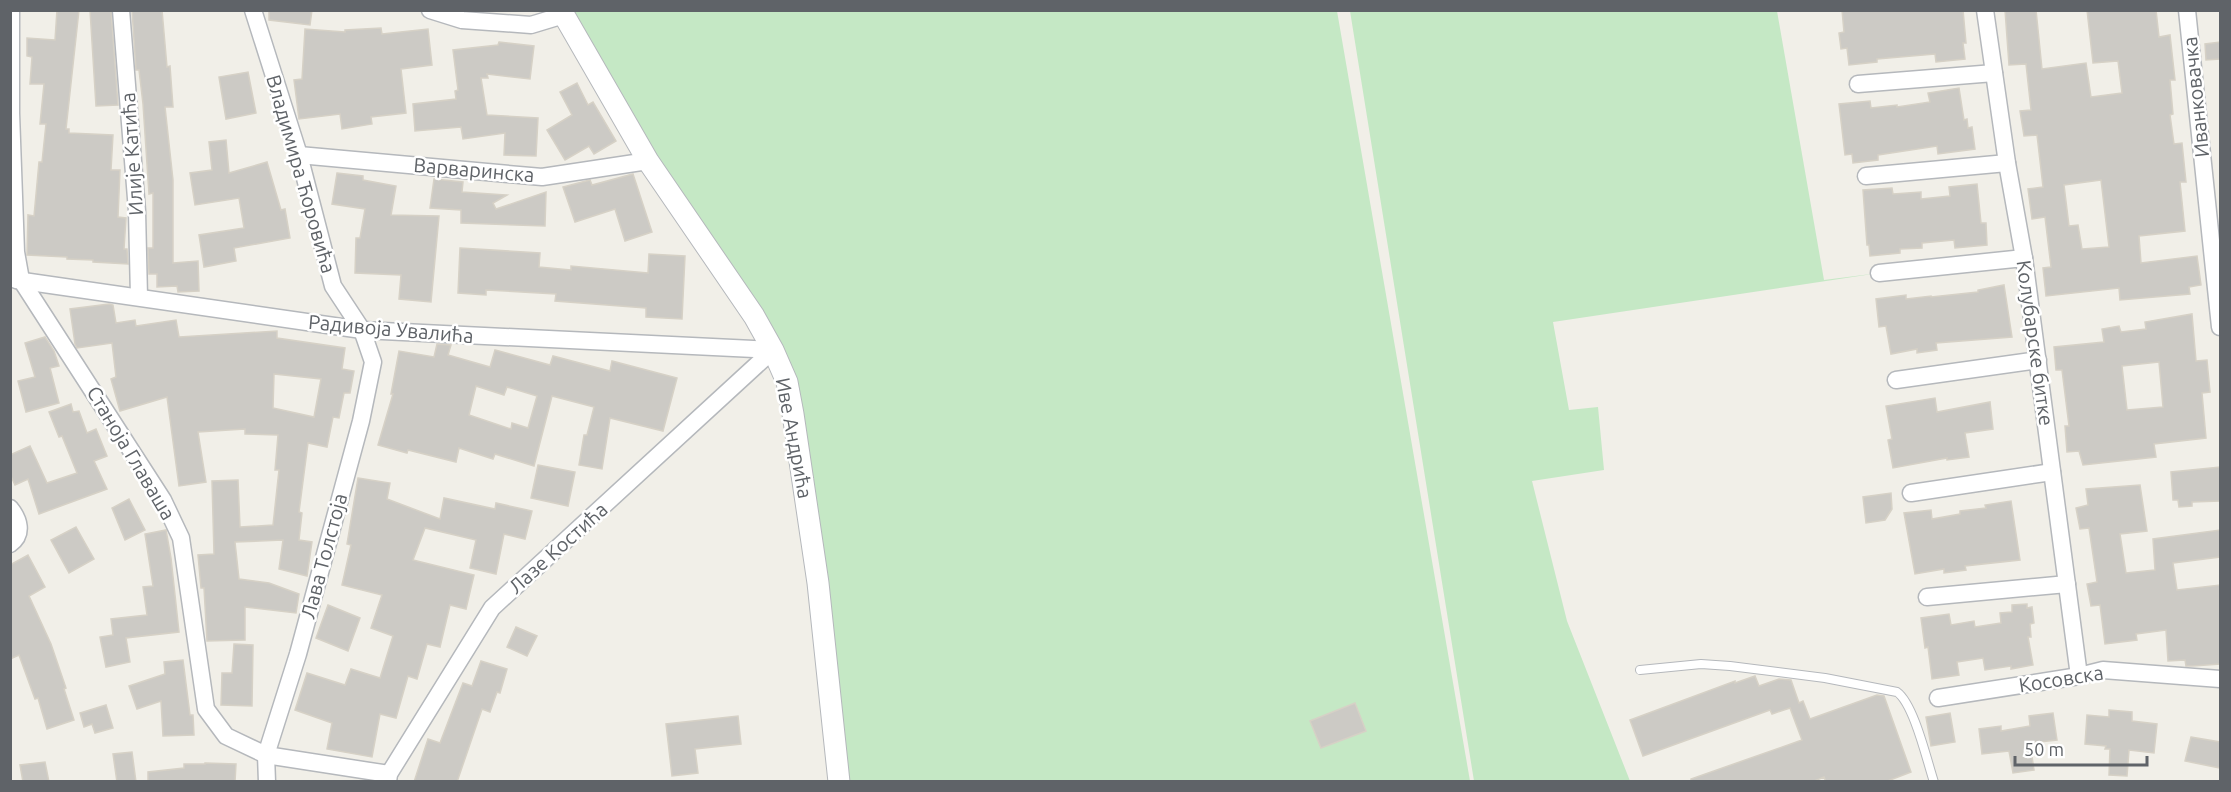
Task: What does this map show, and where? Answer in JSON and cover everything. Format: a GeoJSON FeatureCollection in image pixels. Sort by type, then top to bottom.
{"type":"FeatureCollection","features":[{"type":"Feature","properties":{"kind":"street","name":"Станоја Главаша"},"geometry":{"type":"LineString","coordinates":[[11,10],[11,113],[16,280],[163,500],[181,538],[206,709],[226,736],[266,755],[388,778]]}},
{"type":"Feature","properties":{"kind":"street","name":"Илије Катића"},"geometry":{"type":"LineString","coordinates":[[120,10],[137,211],[139,297]]}},
{"type":"Feature","properties":{"kind":"street","name":"Владимира Ћоровића"},"geometry":{"type":"LineString","coordinates":[[253,10],[299,155],[333,286],[362,330]]}},
{"type":"Feature","properties":{"kind":"street"},"geometry":{"type":"LineString","coordinates":[[430,10],[462,20],[531,26],[563,13]]}},
{"type":"Feature","properties":{"kind":"street","name":"Колубарске битке"},"geometry":{"type":"LineString","coordinates":[[1985,10],[2007,164],[2024,258],[2079,676]]}},
{"type":"Feature","properties":{"kind":"street","name":"Иванковачка"},"geometry":{"type":"LineString","coordinates":[[2187,10],[2220,327]]}},
{"type":"Feature","properties":{"kind":"street","name":"Иве Андрића"},"geometry":{"type":"LineString","coordinates":[[563,13],[648,161],[754,316],[787,382],[794,414],[818,583],[839,782]]}},
{"type":"Feature","properties":{"kind":"street"},"geometry":{"type":"LineString","coordinates":[[1858,84],[1994,73]]}},
{"type":"Feature","properties":{"kind":"street","name":"Варваринска"},"geometry":{"type":"LineString","coordinates":[[299,155],[542,177],[648,161]]}},
{"type":"Feature","properties":{"kind":"street"},"geometry":{"type":"LineString","coordinates":[[1866,176],[2007,164]]}},
{"type":"Feature","properties":{"kind":"street"},"geometry":{"type":"LineString","coordinates":[[1879,273],[2024,258]]}},
{"type":"Feature","properties":{"kind":"street","name":"Радивоја Увалића"},"geometry":{"type":"LineString","coordinates":[[16,280],[362,330],[773,350]]}},
{"type":"Feature","properties":{"kind":"street","name":"Лава Толстоја"},"geometry":{"type":"LineString","coordinates":[[267,782],[266,755],[298,654],[361,421],[373,362],[362,330]]}},
{"type":"Feature","properties":{"kind":"street","name":"Лазе Костића"},"geometry":{"type":"LineString","coordinates":[[388,778],[492,608],[773,350]]}},
{"type":"Feature","properties":{"kind":"street"},"geometry":{"type":"LineString","coordinates":[[1896,380],[2038,360]]}},
{"type":"Feature","properties":{"kind":"street"},"geometry":{"type":"LineString","coordinates":[[1911,493],[2052,472]]}},
{"type":"Feature","properties":{"kind":"street"},"geometry":{"type":"LineString","coordinates":[[10,508],[18,517],[20,530],[10,544]]}},
{"type":"Feature","properties":{"kind":"street"},"geometry":{"type":"LineString","coordinates":[[1927,597],[2067,584]]}},
{"type":"Feature","properties":{"kind":"street","name":"Косовска"},"geometry":{"type":"LineString","coordinates":[[1938,698],[2079,676],[2103,670],[2220,679]]}},
{"type":"Feature","properties":{"kind":"lane"},"geometry":{"type":"LineString","coordinates":[[1640,670],[1701,664],[1730,666],[1825,678],[1897,692],[1911,710],[1934,782]]}},
{"type":"Feature","properties":{"kind":"green space"},"geometry":{"type":"Polygon","coordinates":[[[561,11],[1337,11],[1470,781],[839,781],[787,382],[561,11]]]}},
{"type":"Feature","properties":{"kind":"green space"},"geometry":{"type":"Polygon","coordinates":[[[1350,11],[1777,11],[1824,280],[1879,273],[1553,322],[1569,410],[1598,407],[1604,470],[1532,481],[1567,621],[1630,781],[1474,781],[1350,11]]]}},
{"type":"Feature","properties":{"kind":"building"},"geometry":{"type":"Polygon","coordinates":[[[57,10],[79,10],[66,129],[69,129],[69,133],[113,135],[111,170],[120,170],[118,217],[126,218],[124,249],[127,249],[128,264],[27,255],[28,215],[34,216],[39,162],[42,162],[46,124],[40,124],[44,84],[30,84],[32,57],[27,56],[27,38],[55,40],[57,10]]]}},
{"type":"Feature","properties":{"kind":"building"},"geometry":{"type":"Polygon","coordinates":[[[90,10],[111,10],[118,105],[96,106],[90,10]]]}},
{"type":"Feature","properties":{"kind":"building"},"geometry":{"type":"Polygon","coordinates":[[[132,10],[162,10],[173,107],[165,107],[173,180],[173,263],[198,261],[199,291],[178,292],[177,286],[157,287],[157,274],[149,274],[148,248],[153,248],[153,193],[149,194],[143,104],[139,70],[136,70],[132,10]]]}},
{"type":"Feature","properties":{"kind":"building"},"geometry":{"type":"Polygon","coordinates":[[[269,10],[312,10],[310,25],[269,20],[269,10]]]}},
{"type":"Feature","properties":{"kind":"building"},"geometry":{"type":"Polygon","coordinates":[[[1842,10],[1963,10],[1965,59],[1936,62],[1935,54],[1877,59],[1877,62],[1849,65],[1847,48],[1841,49],[1839,33],[1844,32],[1842,10]]]}},
{"type":"Feature","properties":{"kind":"building"},"geometry":{"type":"Polygon","coordinates":[[[2005,10],[2036,10],[2042,69],[2086,63],[2091,97],[2122,93],[2118,61],[2093,63],[2087,10],[2156,10],[2159,37],[2170,35],[2175,80],[2170,80],[2173,114],[2170,115],[2174,144],[2182,143],[2186,182],[2180,182],[2185,231],[2139,236],[2141,263],[2197,256],[2201,285],[2189,287],[2190,294],[2120,300],[2119,288],[2046,296],[2043,268],[2051,267],[2045,217],[2032,219],[2028,189],[2043,187],[2037,135],[2024,136],[2020,111],[2031,110],[2026,64],[2009,65],[2005,10]],[[2101,180],[2064,185],[2069,226],[2078,225],[2082,249],[2109,247],[2101,180]]]}},
{"type":"Feature","properties":{"kind":"building"},"geometry":{"type":"Polygon","coordinates":[[[381,28],[382,34],[428,29],[432,65],[401,69],[406,113],[371,117],[372,124],[342,129],[340,114],[299,119],[294,80],[302,79],[305,29],[345,32],[345,30],[381,28]]]}},
{"type":"Feature","properties":{"kind":"building"},"geometry":{"type":"Polygon","coordinates":[[[499,42],[534,46],[530,79],[487,74],[488,78],[481,78],[487,115],[538,118],[536,156],[504,155],[505,133],[463,139],[461,127],[415,131],[413,104],[456,99],[455,91],[458,90],[453,50],[498,45],[499,42]]]}},
{"type":"Feature","properties":{"kind":"building"},"geometry":{"type":"Polygon","coordinates":[[[2220,42],[2220,59],[2206,60],[2205,44],[2220,42]]]}},
{"type":"Feature","properties":{"kind":"building"},"geometry":{"type":"Polygon","coordinates":[[[248,72],[256,113],[226,119],[219,77],[248,72]]]}},
{"type":"Feature","properties":{"kind":"building"},"geometry":{"type":"Polygon","coordinates":[[[577,83],[588,105],[593,102],[616,141],[594,154],[589,146],[565,160],[547,130],[572,115],[560,92],[577,83]]]}},
{"type":"Feature","properties":{"kind":"building"},"geometry":{"type":"Polygon","coordinates":[[[1959,88],[1964,120],[1967,119],[1968,128],[1972,127],[1975,149],[1938,154],[1937,146],[1878,155],[1878,160],[1853,163],[1852,154],[1845,155],[1839,104],[1870,101],[1871,108],[1897,105],[1897,107],[1930,102],[1928,93],[1959,88]]]}},
{"type":"Feature","properties":{"kind":"building"},"geometry":{"type":"Polygon","coordinates":[[[226,140],[229,173],[267,162],[281,210],[285,209],[290,238],[234,248],[236,261],[204,267],[199,235],[244,228],[239,198],[195,205],[190,173],[212,170],[209,142],[226,140]]]}},
{"type":"Feature","properties":{"kind":"building"},"geometry":{"type":"Polygon","coordinates":[[[337,173],[363,176],[363,180],[396,186],[391,215],[439,216],[431,302],[399,299],[401,275],[355,273],[356,238],[360,238],[365,209],[332,204],[337,173]]]}},
{"type":"Feature","properties":{"kind":"building"},"geometry":{"type":"Polygon","coordinates":[[[633,174],[652,232],[625,241],[615,209],[575,222],[563,187],[590,180],[592,185],[633,174]]]}},
{"type":"Feature","properties":{"kind":"building"},"geometry":{"type":"Polygon","coordinates":[[[434,179],[463,182],[462,192],[507,195],[493,203],[496,209],[546,192],[545,226],[461,223],[461,210],[430,208],[434,179]]]}},
{"type":"Feature","properties":{"kind":"building"},"geometry":{"type":"Polygon","coordinates":[[[1977,184],[1981,223],[1986,223],[1987,245],[1955,248],[1954,240],[1922,243],[1922,248],[1900,249],[1900,253],[1870,256],[1869,245],[1867,245],[1863,190],[1892,188],[1893,194],[1921,192],[1921,199],[1950,196],[1949,187],[1977,184]]]}},
{"type":"Feature","properties":{"kind":"building"},"geometry":{"type":"Polygon","coordinates":[[[460,248],[540,253],[539,267],[571,270],[571,266],[648,273],[649,254],[685,256],[682,319],[646,317],[646,308],[555,301],[556,294],[486,290],[486,295],[458,293],[460,248]]]}},
{"type":"Feature","properties":{"kind":"building"},"geometry":{"type":"Polygon","coordinates":[[[2004,285],[2012,337],[1936,343],[1937,350],[1917,353],[1917,349],[1891,354],[1886,326],[1879,327],[1876,299],[1906,295],[1906,299],[1978,292],[1978,290],[2004,285]]]}},
{"type":"Feature","properties":{"kind":"building"},"geometry":{"type":"Polygon","coordinates":[[[113,305],[116,323],[135,320],[136,326],[176,320],[179,337],[277,331],[277,338],[345,348],[342,369],[354,371],[350,393],[344,393],[339,418],[333,417],[327,447],[308,443],[299,512],[302,513],[299,540],[312,542],[307,576],[279,569],[283,540],[235,542],[239,579],[269,583],[299,594],[296,613],[245,607],[245,640],[207,641],[204,588],[201,588],[198,555],[214,554],[212,481],[238,480],[240,527],[273,525],[279,470],[275,470],[278,435],[245,434],[245,429],[198,432],[206,482],[179,486],[167,397],[120,411],[111,379],[116,377],[112,343],[77,348],[70,309],[113,305]],[[274,374],[273,408],[314,417],[321,379],[274,374]]]}},
{"type":"Feature","properties":{"kind":"building"},"geometry":{"type":"Polygon","coordinates":[[[2192,314],[2196,361],[2207,360],[2210,392],[2202,393],[2206,438],[2154,444],[2156,457],[2083,465],[2079,451],[2067,452],[2065,426],[2069,426],[2062,370],[2056,370],[2054,347],[2104,342],[2102,329],[2119,326],[2121,332],[2146,329],[2145,322],[2192,314]],[[2159,362],[2122,366],[2127,410],[2163,407],[2159,362]]]}},
{"type":"Feature","properties":{"kind":"building"},"geometry":{"type":"Polygon","coordinates":[[[45,337],[54,351],[59,366],[50,368],[59,403],[26,412],[18,381],[35,377],[25,343],[45,337]]]}},
{"type":"Feature","properties":{"kind":"building"},"geometry":{"type":"Polygon","coordinates":[[[437,344],[451,345],[448,355],[490,367],[495,350],[550,365],[553,356],[610,371],[612,361],[677,378],[663,431],[610,418],[602,469],[579,465],[584,435],[587,435],[594,407],[552,396],[534,466],[495,454],[493,459],[459,448],[456,462],[378,445],[393,394],[391,394],[399,351],[434,357],[437,344]],[[476,386],[469,415],[511,429],[512,423],[528,428],[537,396],[507,387],[504,395],[476,386]]]}},
{"type":"Feature","properties":{"kind":"building"},"geometry":{"type":"Polygon","coordinates":[[[1935,398],[1937,412],[1990,402],[1993,429],[1965,433],[1969,457],[1947,460],[1947,458],[1893,468],[1888,440],[1892,439],[1886,406],[1935,398]]]}},
{"type":"Feature","properties":{"kind":"building"},"geometry":{"type":"Polygon","coordinates":[[[71,404],[73,412],[79,411],[87,433],[96,429],[107,456],[94,461],[107,489],[39,514],[28,479],[15,485],[10,474],[10,455],[30,446],[47,483],[77,473],[62,436],[59,437],[49,412],[71,404]]]}},
{"type":"Feature","properties":{"kind":"building"},"geometry":{"type":"Polygon","coordinates":[[[538,465],[575,472],[568,506],[531,498],[538,465]]]}},
{"type":"Feature","properties":{"kind":"building"},"geometry":{"type":"Polygon","coordinates":[[[2220,467],[2220,501],[2192,502],[2192,506],[2179,507],[2178,500],[2173,500],[2171,472],[2220,467]]]}},
{"type":"Feature","properties":{"kind":"building"},"geometry":{"type":"Polygon","coordinates":[[[358,478],[390,483],[387,499],[440,519],[444,498],[495,509],[496,503],[532,511],[525,539],[504,534],[496,574],[470,568],[476,540],[425,528],[413,560],[474,575],[466,609],[450,605],[440,647],[427,644],[417,679],[408,676],[396,718],[380,714],[372,757],[327,749],[332,723],[295,710],[307,673],[345,685],[351,669],[380,678],[393,636],[371,628],[382,595],[342,585],[351,545],[347,544],[358,478]]]}},
{"type":"Feature","properties":{"kind":"building"},"geometry":{"type":"Polygon","coordinates":[[[2140,485],[2147,531],[2120,534],[2126,573],[2155,570],[2153,539],[2220,530],[2220,557],[2173,563],[2177,590],[2220,585],[2220,664],[2186,666],[2185,660],[2168,661],[2166,630],[2136,634],[2137,640],[2105,644],[2100,605],[2091,606],[2087,584],[2097,582],[2089,528],[2080,529],[2076,508],[2088,505],[2086,489],[2140,485]]]}},
{"type":"Feature","properties":{"kind":"building"},"geometry":{"type":"Polygon","coordinates":[[[1891,493],[1892,509],[1885,520],[1866,523],[1863,497],[1891,493]]]}},
{"type":"Feature","properties":{"kind":"building"},"geometry":{"type":"Polygon","coordinates":[[[129,499],[145,530],[125,540],[112,508],[129,499]]]}},
{"type":"Feature","properties":{"kind":"building"},"geometry":{"type":"Polygon","coordinates":[[[2011,501],[2020,560],[1965,566],[1966,570],[1944,573],[1944,569],[1915,574],[1904,513],[1931,510],[1932,519],[1960,514],[1960,511],[1986,508],[1985,505],[2011,501]]]}},
{"type":"Feature","properties":{"kind":"building"},"geometry":{"type":"Polygon","coordinates":[[[76,527],[94,559],[69,573],[51,540],[76,527]]]}},
{"type":"Feature","properties":{"kind":"building"},"geometry":{"type":"Polygon","coordinates":[[[166,530],[179,632],[126,638],[130,662],[106,667],[100,637],[113,635],[111,619],[147,615],[143,587],[153,586],[145,534],[166,530]]]}},
{"type":"Feature","properties":{"kind":"building"},"geometry":{"type":"Polygon","coordinates":[[[28,555],[45,587],[29,596],[51,644],[74,720],[47,729],[38,698],[35,699],[19,655],[10,659],[10,565],[28,555]]]}},
{"type":"Feature","properties":{"kind":"building"},"geometry":{"type":"Polygon","coordinates":[[[2027,604],[2027,608],[2032,607],[2034,623],[2030,624],[2031,637],[2028,637],[2033,665],[1985,670],[1983,658],[1957,662],[1959,675],[1932,679],[1921,618],[1949,614],[1951,625],[1974,621],[1975,627],[2001,623],[2000,613],[2012,612],[2012,605],[2027,604]]]}},
{"type":"Feature","properties":{"kind":"building"},"geometry":{"type":"Polygon","coordinates":[[[328,605],[360,618],[348,651],[316,638],[328,605]]]}},
{"type":"Feature","properties":{"kind":"building"},"geometry":{"type":"Polygon","coordinates":[[[516,627],[537,636],[527,656],[507,647],[516,627]]]}},
{"type":"Feature","properties":{"kind":"building"},"geometry":{"type":"Polygon","coordinates":[[[234,644],[253,645],[252,706],[221,705],[222,673],[232,673],[234,644]]]}},
{"type":"Feature","properties":{"kind":"building"},"geometry":{"type":"Polygon","coordinates":[[[183,660],[190,715],[193,715],[194,735],[163,736],[161,701],[137,709],[129,686],[165,674],[164,662],[183,660]]]}},
{"type":"Feature","properties":{"kind":"building"},"geometry":{"type":"Polygon","coordinates":[[[481,661],[507,669],[500,693],[497,692],[490,712],[482,709],[457,782],[414,782],[428,739],[440,743],[463,683],[472,686],[481,661]]]}},
{"type":"Feature","properties":{"kind":"building"},"geometry":{"type":"Polygon","coordinates":[[[1755,676],[1759,686],[1779,679],[1791,680],[1799,703],[1803,701],[1810,719],[1877,695],[1884,696],[1911,772],[1885,782],[1826,782],[1824,777],[1812,782],[1691,782],[1691,779],[1802,740],[1790,708],[1772,714],[1770,710],[1643,756],[1630,720],[1735,681],[1735,683],[1755,676]]]}},
{"type":"Feature","properties":{"kind":"building"},"geometry":{"type":"Polygon","coordinates":[[[1355,703],[1366,731],[1321,748],[1310,721],[1355,703]]]}},
{"type":"Feature","properties":{"kind":"building"},"geometry":{"type":"Polygon","coordinates":[[[106,705],[113,728],[95,733],[92,724],[84,727],[80,713],[106,705]]]}},
{"type":"Feature","properties":{"kind":"building"},"geometry":{"type":"Polygon","coordinates":[[[2109,710],[2132,712],[2132,721],[2157,724],[2154,753],[2129,750],[2127,776],[2109,775],[2110,749],[2105,749],[2106,746],[2085,744],[2087,715],[2109,717],[2109,710]]]}},
{"type":"Feature","properties":{"kind":"building"},"geometry":{"type":"Polygon","coordinates":[[[1950,713],[1955,742],[1931,746],[1926,717],[1950,713]]]}},
{"type":"Feature","properties":{"kind":"building"},"geometry":{"type":"Polygon","coordinates":[[[2053,713],[2057,740],[2030,743],[2034,770],[2013,773],[2009,751],[1982,754],[1979,729],[2001,726],[2001,731],[2030,726],[2029,716],[2053,713]]]}},
{"type":"Feature","properties":{"kind":"building"},"geometry":{"type":"Polygon","coordinates":[[[738,716],[741,744],[695,749],[698,773],[672,776],[666,724],[738,716]]]}},
{"type":"Feature","properties":{"kind":"building"},"geometry":{"type":"Polygon","coordinates":[[[2191,737],[2220,742],[2220,768],[2185,761],[2191,737]]]}},
{"type":"Feature","properties":{"kind":"building"},"geometry":{"type":"Polygon","coordinates":[[[132,752],[136,782],[117,782],[113,754],[132,752]]]}},
{"type":"Feature","properties":{"kind":"building"},"geometry":{"type":"Polygon","coordinates":[[[45,762],[49,782],[23,782],[20,765],[45,762]]]}},
{"type":"Feature","properties":{"kind":"building"},"geometry":{"type":"Polygon","coordinates":[[[184,764],[236,764],[235,782],[148,782],[148,772],[184,768],[184,764]]]}}]}
